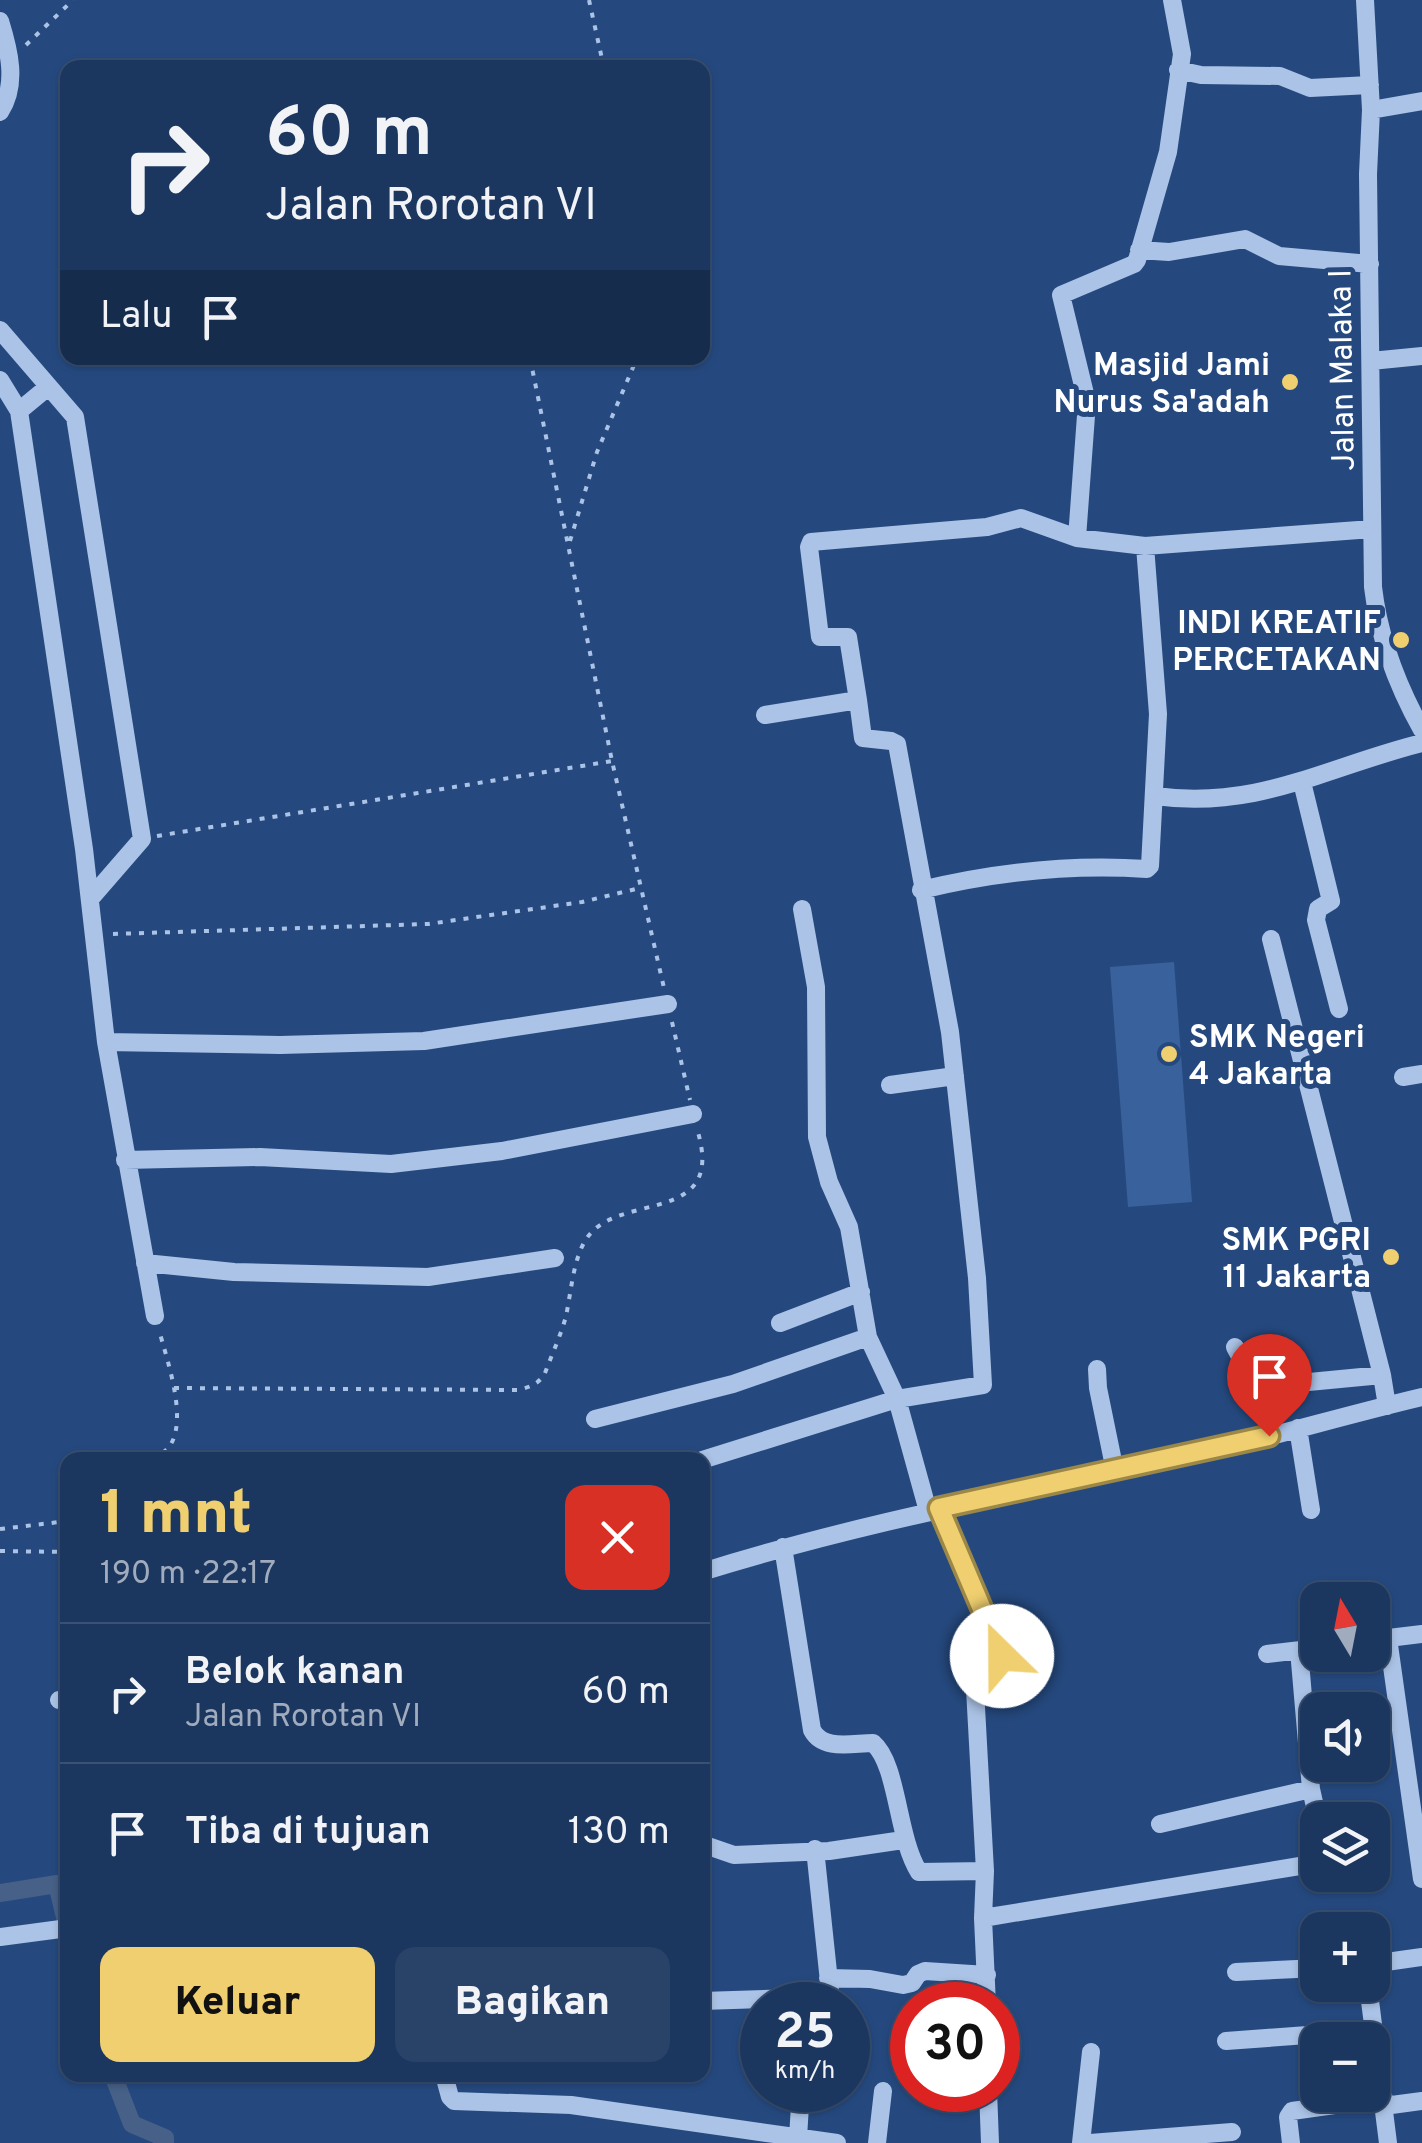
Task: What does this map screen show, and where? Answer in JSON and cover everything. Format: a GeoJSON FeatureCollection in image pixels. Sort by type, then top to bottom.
{"type":"FeatureCollection","features":[{"type":"Feature","properties":{"kind":"street"},"geometry":{"type":"LineString","coordinates":[[1077,538],[1087,402],[1062,294],[1134,264],[1138,255],[1168,152],[1182,54],[1172,0]]}},
{"type":"Feature","properties":{"kind":"street","name":"Jalan Malaka I"},"geometry":{"type":"LineString","coordinates":[[1365,0],[1371,110],[1370,361],[1377,620],[1403,696],[1422,730]]}},
{"type":"Feature","properties":{"kind":"street"},"geometry":{"type":"LineString","coordinates":[[0,21],[12,59],[6,102],[0,112]]}},
{"type":"Feature","properties":{"kind":"street"},"geometry":{"type":"LineString","coordinates":[[1178,70],[1201,75],[1280,76],[1310,88],[1370,86]]}},
{"type":"Feature","properties":{"kind":"street"},"geometry":{"type":"LineString","coordinates":[[1371,110],[1422,101]]}},
{"type":"Feature","properties":{"kind":"street"},"geometry":{"type":"LineString","coordinates":[[1138,255],[1245,238],[1278,256],[1370,264]]}},
{"type":"Feature","properties":{"kind":"street"},"geometry":{"type":"LineString","coordinates":[[0,330],[74,417],[142,839],[90,898]]}},
{"type":"Feature","properties":{"kind":"street"},"geometry":{"type":"LineString","coordinates":[[1370,361],[1422,356]]}},
{"type":"Feature","properties":{"kind":"street"},"geometry":{"type":"LineString","coordinates":[[0,380],[18,411],[90,898],[106,1042],[155,1316]]}},
{"type":"Feature","properties":{"kind":"street"},"geometry":{"type":"LineString","coordinates":[[18,411],[48,387]]}},
{"type":"Feature","properties":{"kind":"street"},"geometry":{"type":"LineString","coordinates":[[710,1457],[897,1399],[984,1385],[978,1278],[950,1032],[896,744],[891,740],[863,738],[848,638],[820,637],[810,543],[987,528],[1021,518],[1077,538],[1145,546],[1372,529]]}},
{"type":"Feature","properties":{"kind":"street"},"geometry":{"type":"LineString","coordinates":[[922,890],[1088,865],[1148,869],[1150,866],[1158,714],[1145,546]]}},
{"type":"Feature","properties":{"kind":"street"},"geometry":{"type":"LineString","coordinates":[[1403,696],[1422,691]]}},
{"type":"Feature","properties":{"kind":"street"},"geometry":{"type":"LineString","coordinates":[[765,715],[858,700]]}},
{"type":"Feature","properties":{"kind":"street"},"geometry":{"type":"LineString","coordinates":[[1155,796],[1186,800],[1244,796],[1302,782],[1341,766],[1422,743]]}},
{"type":"Feature","properties":{"kind":"street"},"geometry":{"type":"LineString","coordinates":[[1302,782],[1331,901],[1318,909],[1316,920],[1339,1009]]}},
{"type":"Feature","properties":{"kind":"street"},"geometry":{"type":"LineString","coordinates":[[802,909],[816,987],[817,1137],[829,1182],[849,1226],[868,1338],[897,1399],[934,1510],[1002,1654],[975,1689],[985,1871],[986,1982]]}},
{"type":"Feature","properties":{"kind":"street"},"geometry":{"type":"LineString","coordinates":[[1272,939],[1387,1406]]}},
{"type":"Feature","properties":{"kind":"street"},"geometry":{"type":"LineString","coordinates":[[106,1042],[424,1042],[668,1004]]}},
{"type":"Feature","properties":{"kind":"street"},"geometry":{"type":"LineString","coordinates":[[1403,1077],[1422,1074]]}},
{"type":"Feature","properties":{"kind":"street"},"geometry":{"type":"LineString","coordinates":[[890,1085],[955,1076]]}},
{"type":"Feature","properties":{"kind":"street"},"geometry":{"type":"LineString","coordinates":[[126,1160],[260,1157],[392,1164],[502,1151],[693,1114]]}},
{"type":"Feature","properties":{"kind":"street"},"geometry":{"type":"LineString","coordinates":[[145,1263],[234,1272],[428,1277],[555,1258]]}},
{"type":"Feature","properties":{"kind":"street"},"geometry":{"type":"LineString","coordinates":[[780,1323],[861,1292]]}},
{"type":"Feature","properties":{"kind":"street"},"geometry":{"type":"LineString","coordinates":[[595,1418],[732,1384],[868,1338]]}},
{"type":"Feature","properties":{"kind":"street"},"geometry":{"type":"LineString","coordinates":[[1235,1348],[1256,1387],[1382,1375]]}},
{"type":"Feature","properties":{"kind":"street"},"geometry":{"type":"LineString","coordinates":[[1097,1369],[1115,1471]]}},
{"type":"Feature","properties":{"kind":"street"},"geometry":{"type":"LineString","coordinates":[[710,1570],[783,1547],[934,1510],[1422,1398]]}},
{"type":"Feature","properties":{"kind":"street"},"geometry":{"type":"LineString","coordinates":[[1298,1428],[1311,1510]]}},
{"type":"Feature","properties":{"kind":"street"},"geometry":{"type":"LineString","coordinates":[[783,1547],[812,1730],[817,1740],[826,1744],[873,1743],[880,1748],[894,1791],[903,1840],[919,1872],[985,1871]]}},
{"type":"Feature","properties":{"kind":"street"},"geometry":{"type":"LineString","coordinates":[[1390,1638],[1422,1634]]}},
{"type":"Feature","properties":{"kind":"street"},"geometry":{"type":"LineString","coordinates":[[1267,1654],[1300,1650]]}},
{"type":"Feature","properties":{"kind":"street"},"geometry":{"type":"LineString","coordinates":[[1308,1672],[1314,1802]]}},
{"type":"Feature","properties":{"kind":"street"},"geometry":{"type":"LineString","coordinates":[[1386,1672],[1422,1878]]}},
{"type":"Feature","properties":{"kind":"street"},"geometry":{"type":"LineString","coordinates":[[1160,1824],[1311,1789]]}},
{"type":"Feature","properties":{"kind":"street"},"geometry":{"type":"LineString","coordinates":[[710,1847],[734,1855],[829,1851],[903,1840]]}},
{"type":"Feature","properties":{"kind":"street"},"geometry":{"type":"LineString","coordinates":[[710,2001],[820,1999],[830,1991],[816,1850]]}},
{"type":"Feature","properties":{"kind":"street"},"geometry":{"type":"LineString","coordinates":[[983,1918],[1300,1866]]}},
{"type":"Feature","properties":{"kind":"street"},"geometry":{"type":"LineString","coordinates":[[0,1937],[60,1929]]}},
{"type":"Feature","properties":{"kind":"street"},"geometry":{"type":"LineString","coordinates":[[1390,1961],[1422,1957]]}},
{"type":"Feature","properties":{"kind":"street"},"geometry":{"type":"LineString","coordinates":[[1236,1972],[1300,1969]]}},
{"type":"Feature","properties":{"kind":"street"},"geometry":{"type":"LineString","coordinates":[[828,1978],[862,1978],[903,1985],[926,1971],[986,1975]]}},
{"type":"Feature","properties":{"kind":"street"},"geometry":{"type":"LineString","coordinates":[[1226,2041],[1300,2036]]}},
{"type":"Feature","properties":{"kind":"street"},"geometry":{"type":"LineString","coordinates":[[1080,2143],[1091,2052]]}},
{"type":"Feature","properties":{"kind":"street"},"geometry":{"type":"LineString","coordinates":[[446,2082],[454,2102],[571,2105],[837,2143]]}},
{"type":"Feature","properties":{"kind":"street"},"geometry":{"type":"LineString","coordinates":[[877,2143],[884,2091]]}},
{"type":"Feature","properties":{"kind":"street"},"geometry":{"type":"LineString","coordinates":[[1390,2102],[1422,2101]]}},
{"type":"Feature","properties":{"kind":"street"},"geometry":{"type":"LineString","coordinates":[[1290,2143],[1288,2117],[1300,2111]]}},
{"type":"Feature","properties":{"kind":"street"},"geometry":{"type":"LineString","coordinates":[[798,2138],[800,2112]]}},
{"type":"Feature","properties":{"kind":"street"},"geometry":{"type":"LineString","coordinates":[[989,2112],[990,2143]]}},
{"type":"Feature","properties":{"kind":"street"},"geometry":{"type":"LineString","coordinates":[[1385,2112],[1388,2143]]}},
{"type":"Feature","properties":{"kind":"street"},"geometry":{"type":"LineString","coordinates":[[1090,2143],[1232,2132]]}},
{"type":"Feature","properties":{"kind":"path"},"geometry":{"type":"LineString","coordinates":[[12,59],[73,0]]}},
{"type":"Feature","properties":{"kind":"path"},"geometry":{"type":"LineString","coordinates":[[589,0],[602,60]]}},
{"type":"Feature","properties":{"kind":"path"},"geometry":{"type":"LineString","coordinates":[[174,1388],[530,1388],[541,1381],[558,1339],[584,1242],[597,1227],[616,1218],[681,1197],[696,1182],[702,1166],[702,1142],[612,761],[531,365]]}},
{"type":"Feature","properties":{"kind":"path"},"geometry":{"type":"LineString","coordinates":[[568,546],[597,452],[634,365]]}},
{"type":"Feature","properties":{"kind":"path"},"geometry":{"type":"LineString","coordinates":[[142,839],[612,761]]}},
{"type":"Feature","properties":{"kind":"path"},"geometry":{"type":"LineString","coordinates":[[93,934],[428,924],[582,902],[641,888]]}},
{"type":"Feature","properties":{"kind":"path"},"geometry":{"type":"LineString","coordinates":[[155,1316],[174,1388],[176,1430],[170,1448],[164,1452]]}},
{"type":"Feature","properties":{"kind":"path"},"geometry":{"type":"LineString","coordinates":[[0,1529],[60,1523]]}},
{"type":"Feature","properties":{"kind":"path"},"geometry":{"type":"LineString","coordinates":[[0,1551],[60,1552]]}},
{"type":"Feature","properties":{"kind":"shaded area"},"geometry":{"type":"Polygon","coordinates":[[[1174,962],[1192,1202],[1128,1207],[1110,967],[1174,962]]]}},
{"type":"Feature","properties":{"kind":"waterway"},"geometry":{"type":"LineString","coordinates":[[0,1893],[57,1884],[60,1897]]}},
{"type":"Feature","properties":{"kind":"waterway"},"geometry":{"type":"LineString","coordinates":[[116,2082],[132,2124],[165,2138],[165,2143]]}},
{"type":"Feature","properties":{"kind":"place","name":"Masjid Jami Nurus Sa'adah"},"geometry":{"type":"Point","coordinates":[1290,382]}},
{"type":"Feature","properties":{"kind":"place","name":"INDI KREATIF PERCETAKAN"},"geometry":{"type":"Point","coordinates":[1401,640]}},
{"type":"Feature","properties":{"kind":"place","name":"SMK Negeri 4 Jakarta"},"geometry":{"type":"Point","coordinates":[1169,1054]}},
{"type":"Feature","properties":{"kind":"place","name":"SMK PGRI 11 Jakarta"},"geometry":{"type":"Point","coordinates":[1391,1257]}},
{"type":"Feature","properties":{"kind":"route"},"geometry":{"type":"LineString","coordinates":[[1002,1656],[939,1508],[1269,1436]]}}]}
